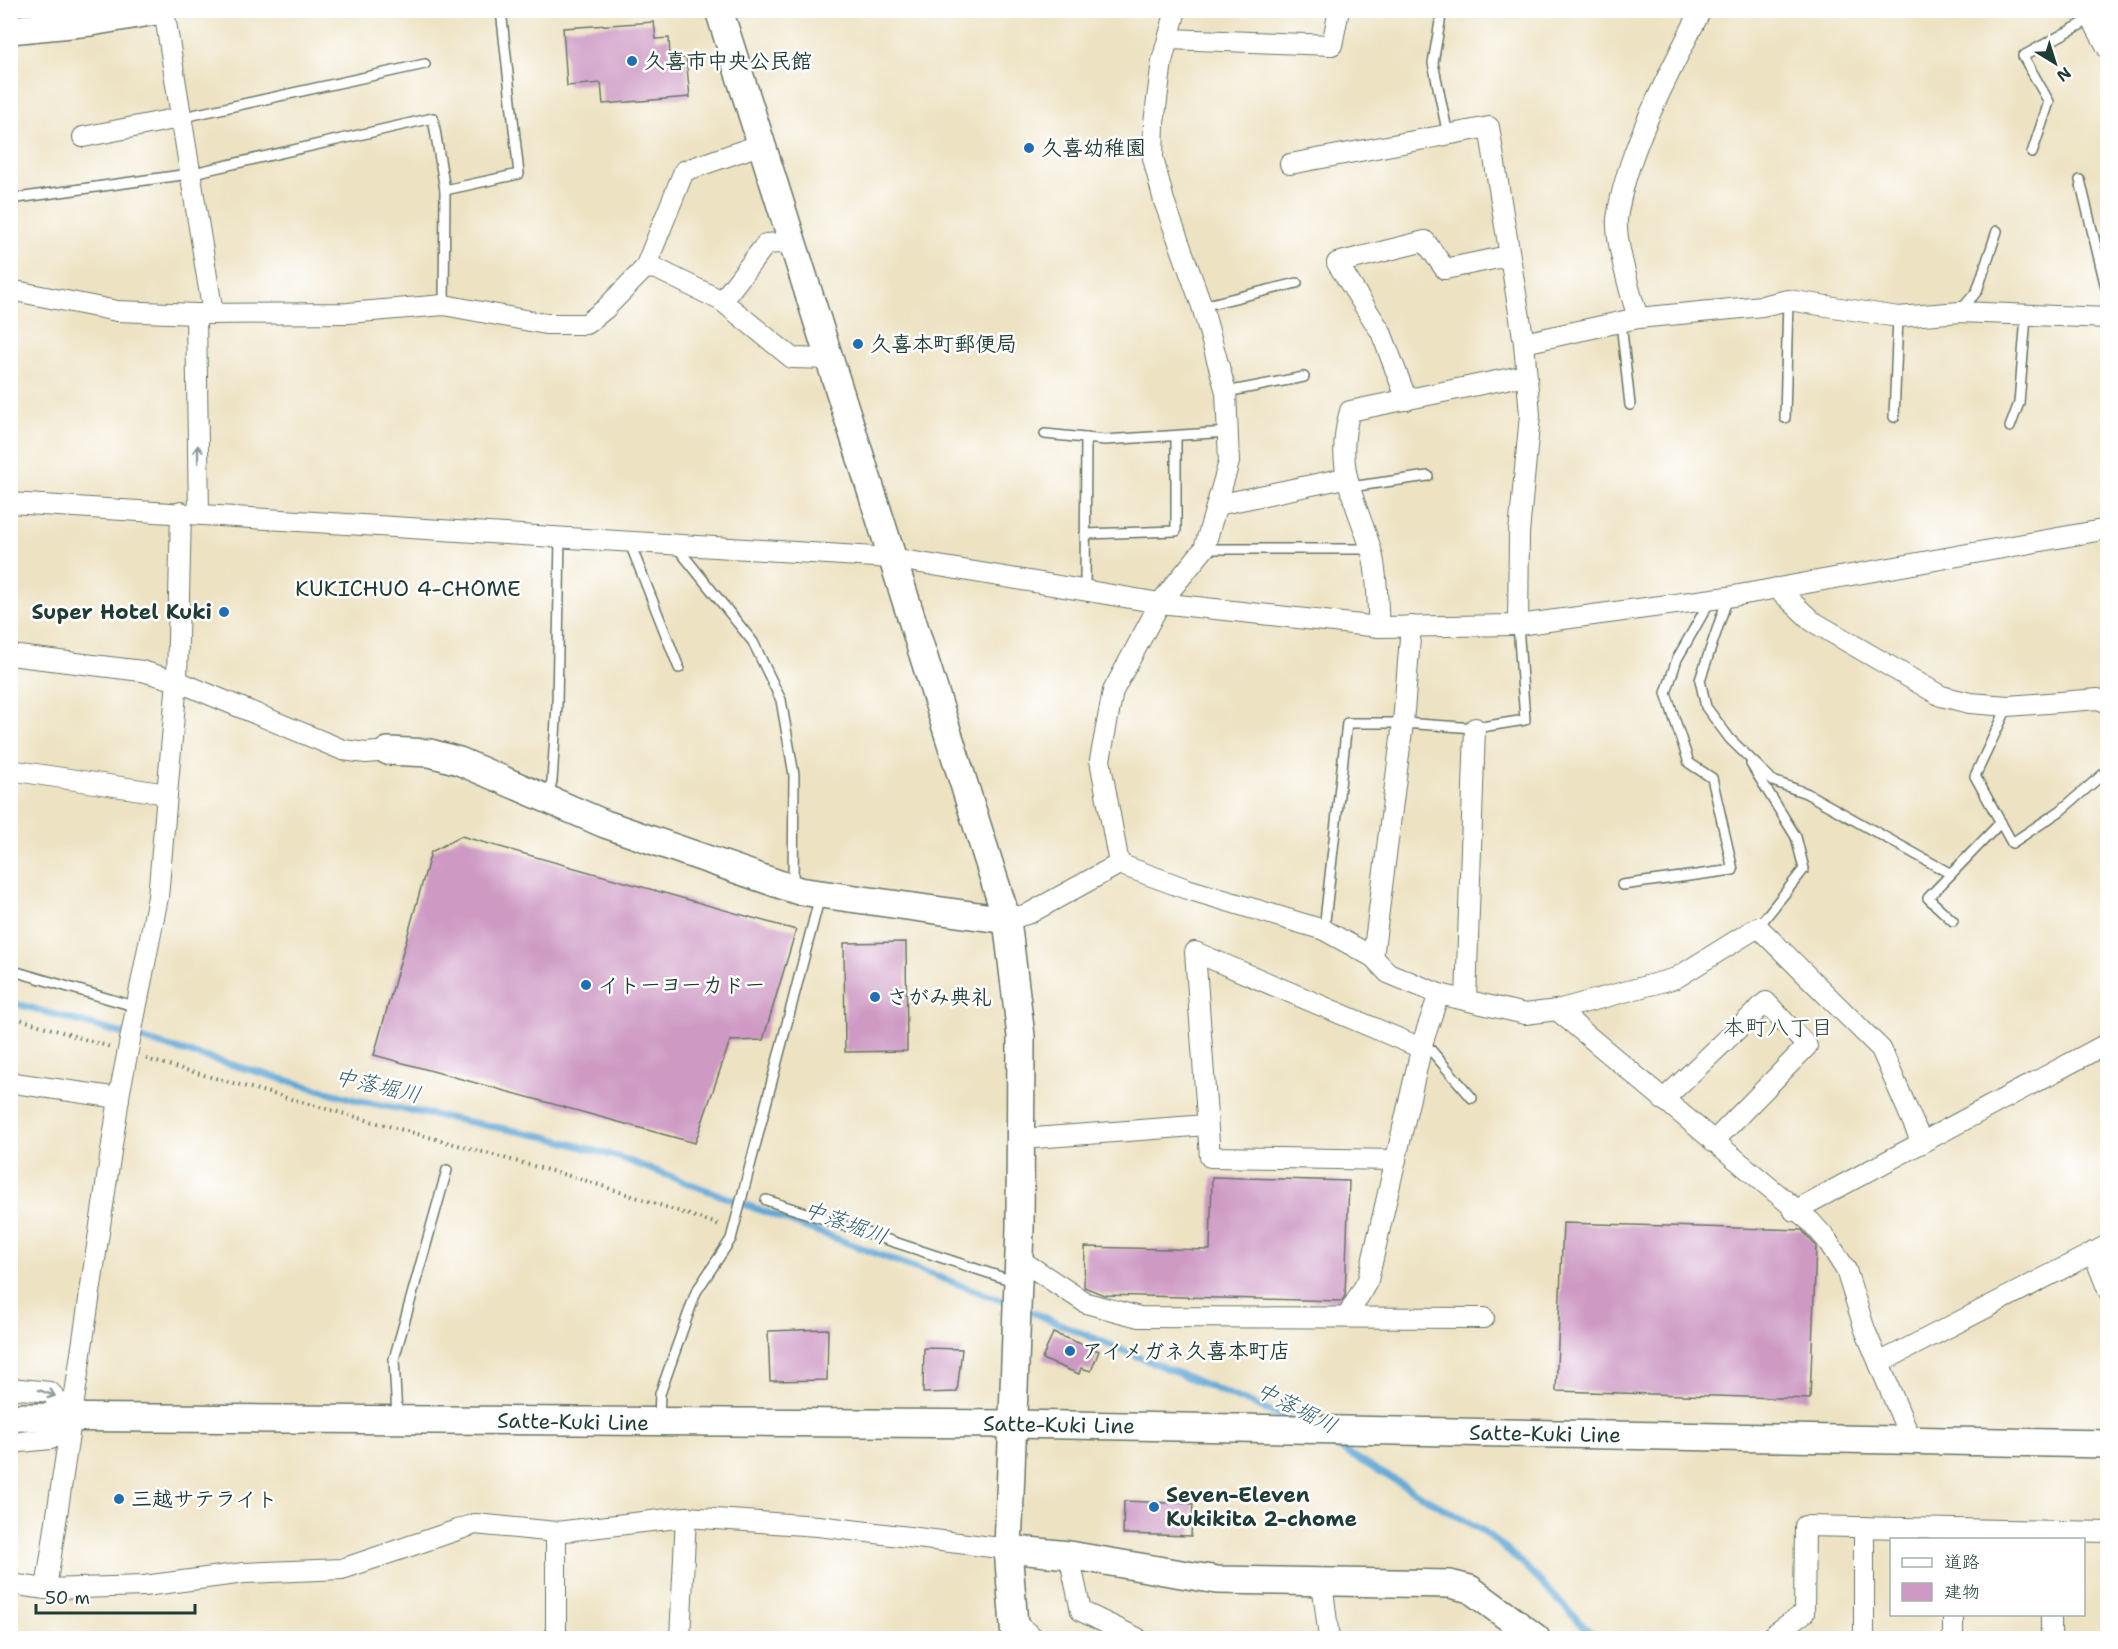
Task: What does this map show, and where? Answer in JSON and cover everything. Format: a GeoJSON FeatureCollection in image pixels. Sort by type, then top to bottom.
{"type":"FeatureCollection","features":[{"type":"Feature","properties":{"kind":"street"},"geometry":{"type":"LineString","coordinates":[[10,30],[91,22],[163,10],[189,174],[205,314],[158,897],[119,1098],[46,1589]]}},
{"type":"Feature","properties":{"kind":"street"},"geometry":{"type":"LineString","coordinates":[[718,10],[794,242],[891,558],[1007,920],[1021,1036],[1018,1271],[1008,1549],[1021,1634]]}},
{"type":"Feature","properties":{"kind":"street"},"geometry":{"type":"LineString","coordinates":[[1119,864],[1100,760],[1113,691],[1160,603],[1204,549],[1229,462],[1226,392],[1202,306],[1164,201],[1153,158],[1154,123],[1162,61],[1176,10]]}},
{"type":"Feature","properties":{"kind":"street"},"geometry":{"type":"LineString","coordinates":[[1168,39],[1332,45],[1339,10]]}},
{"type":"Feature","properties":{"kind":"street"},"geometry":{"type":"LineString","coordinates":[[1630,320],[1617,221],[1631,166],[1658,97],[1701,10]]}},
{"type":"Feature","properties":{"kind":"street"},"geometry":{"type":"LineString","coordinates":[[2089,15],[2108,49]]}},
{"type":"Feature","properties":{"kind":"street"},"geometry":{"type":"LineString","coordinates":[[83,137],[179,118]]}},
{"type":"Feature","properties":{"kind":"street"},"geometry":{"type":"LineString","coordinates":[[1290,164],[1489,127],[1508,256],[1524,343],[1530,415],[1520,533],[1518,625]]}},
{"type":"Feature","properties":{"kind":"street"},"geometry":{"type":"LineString","coordinates":[[10,290],[117,312],[348,313],[444,305],[546,324],[586,324],[605,309],[645,268],[684,171],[762,144]]}},
{"type":"Feature","properties":{"kind":"street"},"geometry":{"type":"LineString","coordinates":[[1407,400],[1381,332],[1337,263],[1425,241],[1445,269],[1508,256]]}},
{"type":"Feature","properties":{"kind":"street"},"geometry":{"type":"LineString","coordinates":[[722,301],[766,244],[794,242]]}},
{"type":"Feature","properties":{"kind":"street"},"geometry":{"type":"LineString","coordinates":[[645,268],[657,269],[722,301],[792,358],[831,359]]}},
{"type":"Feature","properties":{"kind":"street"},"geometry":{"type":"LineString","coordinates":[[1524,343],[1630,320],[1762,306],[1788,300],[1898,317],[1960,312],[2026,317],[2108,318]]}},
{"type":"Feature","properties":{"kind":"street"},"geometry":{"type":"LineString","coordinates":[[1379,627],[1370,549],[1346,482],[1346,426],[1350,411],[1526,375]]}},
{"type":"Feature","properties":{"kind":"street"},"geometry":{"type":"LineString","coordinates":[[1217,505],[1346,482]]}},
{"type":"Feature","properties":{"kind":"street"},"geometry":{"type":"LineString","coordinates":[[10,503],[190,512],[891,558],[1160,603],[1379,627],[1518,625],[1719,598],[2108,529]]}},
{"type":"Feature","properties":{"kind":"street"},"geometry":{"type":"LineString","coordinates":[[1777,588],[1812,621],[1941,696],[1970,703],[2008,706],[2098,699],[2108,704]]}},
{"type":"Feature","properties":{"kind":"street"},"geometry":{"type":"LineString","coordinates":[[1373,957],[1403,723],[1411,626]]}},
{"type":"Feature","properties":{"kind":"street"},"geometry":{"type":"LineString","coordinates":[[10,655],[142,671],[177,681],[343,750],[366,753],[388,751],[430,753],[459,761],[605,824],[793,889],[1007,920],[1030,913],[1119,864],[1188,889],[1324,930],[1373,957],[1388,973],[1439,994],[1525,1014],[1557,1010],[1676,978],[1758,927],[1881,1048],[1922,1143]]}},
{"type":"Feature","properties":{"kind":"street"},"geometry":{"type":"LineString","coordinates":[[1466,1000],[1475,728]]}},
{"type":"Feature","properties":{"kind":"street"},"geometry":{"type":"LineString","coordinates":[[10,770],[167,794]]}},
{"type":"Feature","properties":{"kind":"street"},"geometry":{"type":"LineString","coordinates":[[1396,1160],[1210,1157],[1195,952],[1422,1045]]}},
{"type":"Feature","properties":{"kind":"street"},"geometry":{"type":"LineString","coordinates":[[1347,1317],[1368,1280],[1422,1045],[1439,994]]}},
{"type":"Feature","properties":{"kind":"street"},"geometry":{"type":"LineString","coordinates":[[1663,1100],[1766,1002],[1807,1046],[1713,1142]]}},
{"type":"Feature","properties":{"kind":"street"},"geometry":{"type":"LineString","coordinates":[[1557,1010],[1794,1211],[1810,1222],[1827,1240],[1846,1270],[1865,1330],[1911,1440]]}},
{"type":"Feature","properties":{"kind":"street"},"geometry":{"type":"LineString","coordinates":[[1794,1211],[2108,1043]]}},
{"type":"Feature","properties":{"kind":"street"},"geometry":{"type":"LineString","coordinates":[[10,1080],[14,1083],[119,1098]]}},
{"type":"Feature","properties":{"kind":"street"},"geometry":{"type":"LineString","coordinates":[[1021,1139],[1207,1125]]}},
{"type":"Feature","properties":{"kind":"street"},"geometry":{"type":"LineString","coordinates":[[1879,1363],[2100,1248],[2108,1290]]}},
{"type":"Feature","properties":{"kind":"street"},"geometry":{"type":"LineString","coordinates":[[1018,1271],[1086,1303],[1139,1317],[1484,1318]]}},
{"type":"Feature","properties":{"kind":"street"},"geometry":{"type":"LineString","coordinates":[[10,1388],[50,1392],[73,1418]]}},
{"type":"Feature","properties":{"kind":"street","name":"Satte-Kuki Line"},"geometry":{"type":"LineString","coordinates":[[10,1417],[1012,1424],[2108,1444]]}},
{"type":"Feature","properties":{"kind":"street"},"geometry":{"type":"LineString","coordinates":[[10,1443],[42,1442],[51,1439],[73,1418]]}},
{"type":"Feature","properties":{"kind":"street"},"geometry":{"type":"LineString","coordinates":[[10,1584],[46,1589],[144,1586],[244,1573],[342,1569],[476,1524],[556,1532],[686,1517],[818,1527],[1069,1555],[1216,1581],[1450,1584],[1470,1589],[1536,1638]]}},
{"type":"Feature","properties":{"kind":"street"},"geometry":{"type":"LineString","coordinates":[[680,1638],[686,1517]]}},
{"type":"Feature","properties":{"kind":"street"},"geometry":{"type":"LineString","coordinates":[[1777,1636],[1804,1613],[1805,1526],[1864,1527],[1954,1534],[2051,1535],[2108,1532]]}},
{"type":"Feature","properties":{"kind":"street"},"geometry":{"type":"LineString","coordinates":[[1864,1527],[1864,1638]]}},
{"type":"Feature","properties":{"kind":"street"},"geometry":{"type":"LineString","coordinates":[[556,1532],[556,1638]]}},
{"type":"Feature","properties":{"kind":"street"},"geometry":{"type":"LineString","coordinates":[[1069,1555],[1081,1611],[1137,1638]]}},
{"type":"Feature","properties":{"kind":"street"},"geometry":{"type":"LineString","coordinates":[[1322,1581],[1329,1638]]}},
{"type":"Feature","properties":{"kind":"street"},"geometry":{"type":"LineString","coordinates":[[1953,1616],[1953,1638]]}},
{"type":"Feature","properties":{"kind":"street"},"geometry":{"type":"LineString","coordinates":[[2051,1616],[2051,1638]]}},
{"type":"Feature","properties":{"kind":"lane"},"geometry":{"type":"LineString","coordinates":[[445,190],[519,174],[501,10]]}},
{"type":"Feature","properties":{"kind":"lane"},"geometry":{"type":"LineString","coordinates":[[1442,10],[1432,63],[1448,135]]}},
{"type":"Feature","properties":{"kind":"lane"},"geometry":{"type":"LineString","coordinates":[[2032,153],[2049,102],[2023,56],[2089,15]]}},
{"type":"Feature","properties":{"kind":"lane"},"geometry":{"type":"LineString","coordinates":[[179,118],[425,64]]}},
{"type":"Feature","properties":{"kind":"lane"},"geometry":{"type":"LineString","coordinates":[[10,199],[189,174],[433,118],[445,190],[444,305]]}},
{"type":"Feature","properties":{"kind":"lane"},"geometry":{"type":"LineString","coordinates":[[2080,180],[2108,296]]}},
{"type":"Feature","properties":{"kind":"lane"},"geometry":{"type":"LineString","coordinates":[[1960,312],[1977,291],[1997,231]]}},
{"type":"Feature","properties":{"kind":"lane"},"geometry":{"type":"LineString","coordinates":[[1202,306],[1297,283]]}},
{"type":"Feature","properties":{"kind":"lane"},"geometry":{"type":"LineString","coordinates":[[1785,418],[1788,300]]}},
{"type":"Feature","properties":{"kind":"lane"},"geometry":{"type":"LineString","coordinates":[[1894,417],[1898,317]]}},
{"type":"Feature","properties":{"kind":"lane"},"geometry":{"type":"LineString","coordinates":[[2010,427],[2019,403],[2026,317]]}},
{"type":"Feature","properties":{"kind":"lane"},"geometry":{"type":"LineString","coordinates":[[1630,320],[1630,405]]}},
{"type":"Feature","properties":{"kind":"lane"},"geometry":{"type":"LineString","coordinates":[[1226,392],[1304,377]]}},
{"type":"Feature","properties":{"kind":"lane"},"geometry":{"type":"LineString","coordinates":[[1045,434],[1105,440],[1228,432]]}},
{"type":"Feature","properties":{"kind":"lane"},"geometry":{"type":"LineString","coordinates":[[1085,534],[1176,531],[1176,436]]}},
{"type":"Feature","properties":{"kind":"lane"},"geometry":{"type":"LineString","coordinates":[[1085,591],[1086,438]]}},
{"type":"Feature","properties":{"kind":"lane"},"geometry":{"type":"LineString","coordinates":[[1346,482],[1428,476]]}},
{"type":"Feature","properties":{"kind":"lane"},"geometry":{"type":"LineString","coordinates":[[548,799],[552,781],[557,705],[560,537]]}},
{"type":"Feature","properties":{"kind":"lane"},"geometry":{"type":"LineString","coordinates":[[629,541],[679,668]]}},
{"type":"Feature","properties":{"kind":"lane"},"geometry":{"type":"LineString","coordinates":[[675,544],[753,642],[781,700],[794,775],[793,889]]}},
{"type":"Feature","properties":{"kind":"lane"},"geometry":{"type":"LineString","coordinates":[[1204,549],[1370,549]]}},
{"type":"Feature","properties":{"kind":"lane"},"geometry":{"type":"LineString","coordinates":[[1719,598],[1700,680],[1706,707],[1730,739],[1773,780],[1806,793],[1951,874]]}},
{"type":"Feature","properties":{"kind":"lane"},"geometry":{"type":"LineString","coordinates":[[1622,885],[1733,870],[1712,778],[1689,763],[1666,693],[1677,659],[1719,598]]}},
{"type":"Feature","properties":{"kind":"lane"},"geometry":{"type":"LineString","coordinates":[[1324,930],[1347,723],[1403,723],[1475,728],[1525,720],[1518,625]]}},
{"type":"Feature","properties":{"kind":"lane"},"geometry":{"type":"LineString","coordinates":[[2008,706],[1975,776],[2012,843],[2060,811],[2108,770]]}},
{"type":"Feature","properties":{"kind":"lane"},"geometry":{"type":"LineString","coordinates":[[1743,752],[1796,837],[1804,869],[1758,927]]}},
{"type":"Feature","properties":{"kind":"lane"},"geometry":{"type":"LineString","coordinates":[[1953,921],[1928,898],[2001,822]]}},
{"type":"Feature","properties":{"kind":"lane"},"geometry":{"type":"LineString","coordinates":[[658,1423],[660,1394],[696,1292],[731,1239],[820,894]]}},
{"type":"Feature","properties":{"kind":"lane"},"geometry":{"type":"LineString","coordinates":[[10,970],[135,1014]]}},
{"type":"Feature","properties":{"kind":"lane"},"geometry":{"type":"LineString","coordinates":[[1422,1045],[1472,1098]]}},
{"type":"Feature","properties":{"kind":"lane"},"geometry":{"type":"LineString","coordinates":[[397,1419],[394,1359],[447,1170]]}},
{"type":"Feature","properties":{"kind":"lane"},"geometry":{"type":"LineString","coordinates":[[766,1200],[1018,1271]]}},
{"type":"Feature","properties":{"kind":"path"},"geometry":{"type":"LineString","coordinates":[[10,1016],[127,1052],[584,1180],[720,1225]]}},
{"type":"Feature","properties":{"kind":"building","name":"久喜市中央公民館"},"geometry":{"type":"Polygon","coordinates":[[[654,22],[656,39],[669,38],[670,59],[686,58],[690,97],[603,104],[601,83],[567,86],[563,28],[654,22]]]}},
{"type":"Feature","properties":{"kind":"building","name":"イトーヨーカドー"},"geometry":{"type":"Polygon","coordinates":[[[461,836],[796,930],[763,1040],[730,1041],[695,1143],[374,1055],[431,852],[461,836]]]}},
{"type":"Feature","properties":{"kind":"building","name":"さがみ典礼"},"geometry":{"type":"Polygon","coordinates":[[[906,942],[907,1051],[845,1052],[844,943],[906,942]]]}},
{"type":"Feature","properties":{"kind":"building"},"geometry":{"type":"Polygon","coordinates":[[[1212,1177],[1349,1181],[1345,1296],[1342,1301],[1104,1295],[1084,1287],[1085,1247],[1210,1250],[1212,1177]]]}},
{"type":"Feature","properties":{"kind":"building"},"geometry":{"type":"Polygon","coordinates":[[[1563,1223],[1802,1230],[1816,1246],[1810,1399],[1556,1391],[1563,1223]]]}},
{"type":"Feature","properties":{"kind":"building"},"geometry":{"type":"Polygon","coordinates":[[[828,1329],[827,1380],[770,1381],[768,1331],[828,1329]]]}},
{"type":"Feature","properties":{"kind":"building"},"geometry":{"type":"Polygon","coordinates":[[[1053,1333],[1099,1351],[1091,1371],[1081,1368],[1079,1374],[1042,1359],[1053,1333]]]}},
{"type":"Feature","properties":{"kind":"building"},"geometry":{"type":"Polygon","coordinates":[[[924,1348],[962,1349],[957,1392],[923,1393],[924,1348]]]}},
{"type":"Feature","properties":{"kind":"building"},"geometry":{"type":"Polygon","coordinates":[[[1124,1501],[1193,1504],[1191,1536],[1123,1534],[1124,1501]]]}},
{"type":"Feature","properties":{"kind":"waterway","name":"中落堀川"},"geometry":{"type":"LineString","coordinates":[[10,1002],[360,1101],[547,1137],[621,1158],[1011,1304]]}},
{"type":"Feature","properties":{"kind":"waterway","name":"中落堀川"},"geometry":{"type":"LineString","coordinates":[[1024,1309],[1288,1419]]}},
{"type":"Feature","properties":{"kind":"waterway","name":"中落堀川"},"geometry":{"type":"LineString","coordinates":[[1323,1439],[1485,1532],[1523,1564],[1595,1638]]}},
{"type":"Feature","properties":{"kind":"place","name":"久喜市中央公民館"},"geometry":{"type":"Point","coordinates":[632,61]}},
{"type":"Feature","properties":{"kind":"place","name":"久喜幼稚園"},"geometry":{"type":"Point","coordinates":[1029,148]}},
{"type":"Feature","properties":{"kind":"place","name":"久喜本町郵便局"},"geometry":{"type":"Point","coordinates":[858,344]}},
{"type":"Feature","properties":{"kind":"place","name":"Super Hotel Kuki"},"geometry":{"type":"Point","coordinates":[224,612]}},
{"type":"Feature","properties":{"kind":"place","name":"イトーヨーカドー"},"geometry":{"type":"Point","coordinates":[586,985]}},
{"type":"Feature","properties":{"kind":"place","name":"さがみ典礼"},"geometry":{"type":"Point","coordinates":[875,997]}},
{"type":"Feature","properties":{"kind":"place","name":"アイメガネ久喜本町店"},"geometry":{"type":"Point","coordinates":[1070,1351]}},
{"type":"Feature","properties":{"kind":"place","name":"三越サテライト"},"geometry":{"type":"Point","coordinates":[119,1499]}},
{"type":"Feature","properties":{"kind":"place","name":"Seven-Eleven Kukikita 2-chome"},"geometry":{"type":"Point","coordinates":[1154,1507]}},
{"type":"Feature","properties":{"kind":"district","name":"KUKICHUO 4-CHOME"},"geometry":{"type":"Point","coordinates":[408,588]}},
{"type":"Feature","properties":{"kind":"district","name":"本町八丁目"},"geometry":{"type":"Point","coordinates":[1778,1027]}}]}
